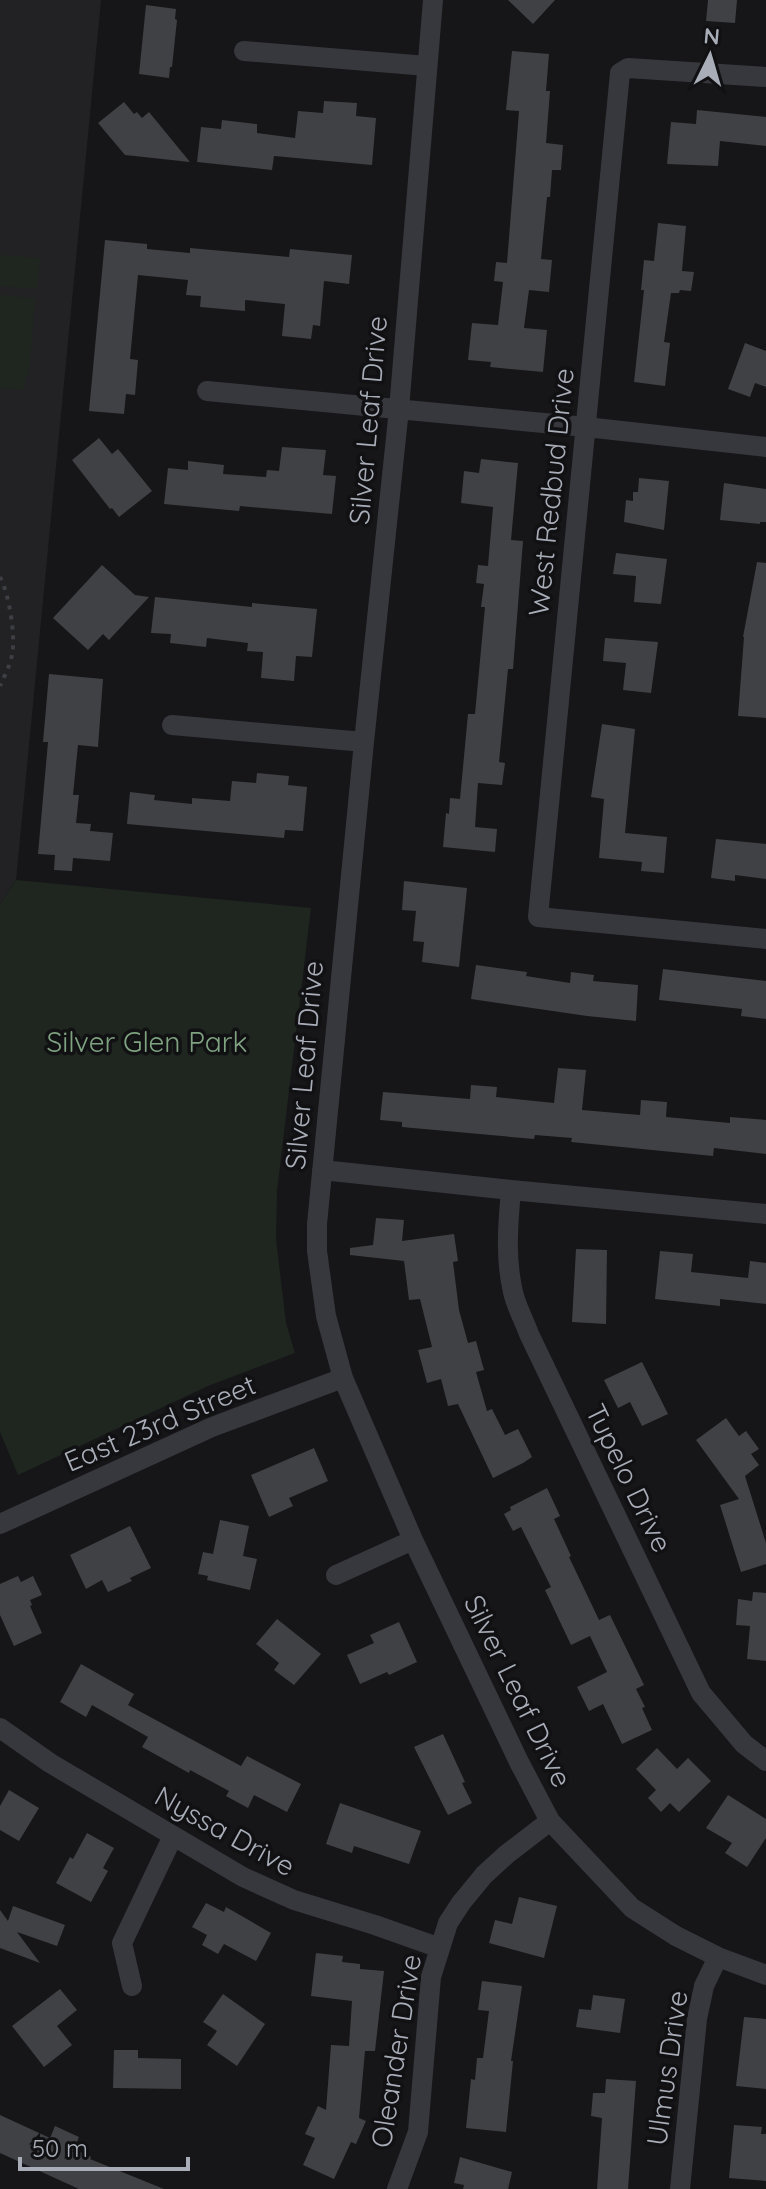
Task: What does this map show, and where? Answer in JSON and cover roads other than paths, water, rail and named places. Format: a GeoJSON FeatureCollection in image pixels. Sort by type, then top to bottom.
{"type":"FeatureCollection","features":[{"type":"Feature","properties":{"kind":"street","name":"Silver Leaf Drive"},"geometry":{"type":"LineString","coordinates":[[433,0],[399,409],[317,1224],[317,1251],[326,1316],[343,1378],[413,1540],[550,1821],[632,1908],[676,1936],[718,1957],[766,1975]]}},
{"type":"Feature","properties":{"kind":"street"},"geometry":{"type":"LineString","coordinates":[[244,51],[427,66]]}},
{"type":"Feature","properties":{"kind":"street","name":"West Redbud Drive"},"geometry":{"type":"LineString","coordinates":[[766,77],[628,68],[620,73],[538,917],[766,939]]}},
{"type":"Feature","properties":{"kind":"street"},"geometry":{"type":"LineString","coordinates":[[207,391],[766,447]]}},
{"type":"Feature","properties":{"kind":"street"},"geometry":{"type":"LineString","coordinates":[[172,725],[364,742]]}},
{"type":"Feature","properties":{"kind":"street"},"geometry":{"type":"LineString","coordinates":[[322,1170],[766,1214]]}},
{"type":"Feature","properties":{"kind":"street","name":"Tupelo Drive"},"geometry":{"type":"LineString","coordinates":[[511,1190],[508,1262],[514,1295],[529,1334],[701,1693],[744,1744],[766,1761]]}},
{"type":"Feature","properties":{"kind":"street","name":"East 23rd Street"},"geometry":{"type":"LineString","coordinates":[[0,1524],[212,1427],[343,1378]]}},
{"type":"Feature","properties":{"kind":"street"},"geometry":{"type":"LineString","coordinates":[[336,1575],[413,1540]]}},
{"type":"Feature","properties":{"kind":"street","name":"Nyssa Drive"},"geometry":{"type":"LineString","coordinates":[[0,1728],[50,1763],[243,1877],[294,1900],[440,1948]]}},
{"type":"Feature","properties":{"kind":"street","name":"Oleander Drive"},"geometry":{"type":"LineString","coordinates":[[397,2189],[418,2132],[431,1977],[448,1923],[484,1875],[550,1821]]}},
{"type":"Feature","properties":{"kind":"street"},"geometry":{"type":"LineString","coordinates":[[132,1986],[122,1943],[173,1836]]}},
{"type":"Feature","properties":{"kind":"street","name":"Ulmus Drive"},"geometry":{"type":"LineString","coordinates":[[680,2189],[697,2019],[704,1986],[718,1957]]}},
{"type":"Feature","properties":{"kind":"park label","name":"Silver Glen Park"},"geometry":{"type":"Point","coordinates":[147,1042]}}]}
